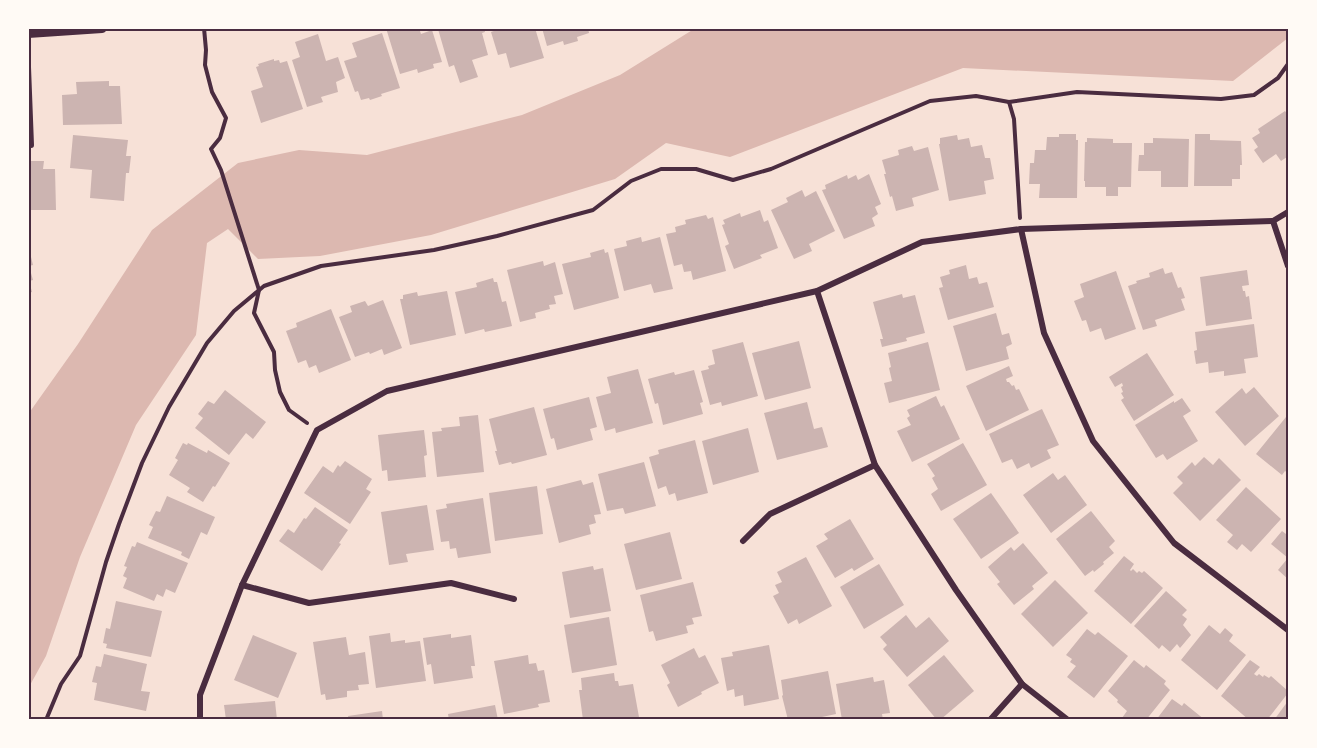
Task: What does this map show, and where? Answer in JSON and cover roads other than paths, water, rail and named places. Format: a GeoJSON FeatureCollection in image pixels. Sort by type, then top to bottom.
{"type":"FeatureCollection","features":[{"type":"Feature","properties":{"kind":"street"},"geometry":{"type":"LineString","coordinates":[[28,33],[102,28]]}},
{"type":"Feature","properties":{"kind":"street"},"geometry":{"type":"LineString","coordinates":[[28,67],[32,145]]}},
{"type":"Feature","properties":{"kind":"street"},"geometry":{"type":"LineString","coordinates":[[200,720],[200,695],[242,585],[317,430],[387,391],[817,291],[922,242],[1021,229],[1273,221],[1288,212]]}},
{"type":"Feature","properties":{"kind":"street"},"geometry":{"type":"LineString","coordinates":[[1273,221],[1288,266]]}},
{"type":"Feature","properties":{"kind":"street"},"geometry":{"type":"LineString","coordinates":[[1021,229],[1044,333],[1093,441],[1174,543],[1288,630]]}},
{"type":"Feature","properties":{"kind":"street"},"geometry":{"type":"LineString","coordinates":[[817,291],[875,465],[956,590],[1022,684],[1068,720]]}},
{"type":"Feature","properties":{"kind":"street"},"geometry":{"type":"LineString","coordinates":[[743,541],[770,514],[875,465]]}},
{"type":"Feature","properties":{"kind":"street"},"geometry":{"type":"LineString","coordinates":[[242,585],[309,603],[452,583],[514,599]]}},
{"type":"Feature","properties":{"kind":"street"},"geometry":{"type":"LineString","coordinates":[[990,720],[1022,684]]}}]}
